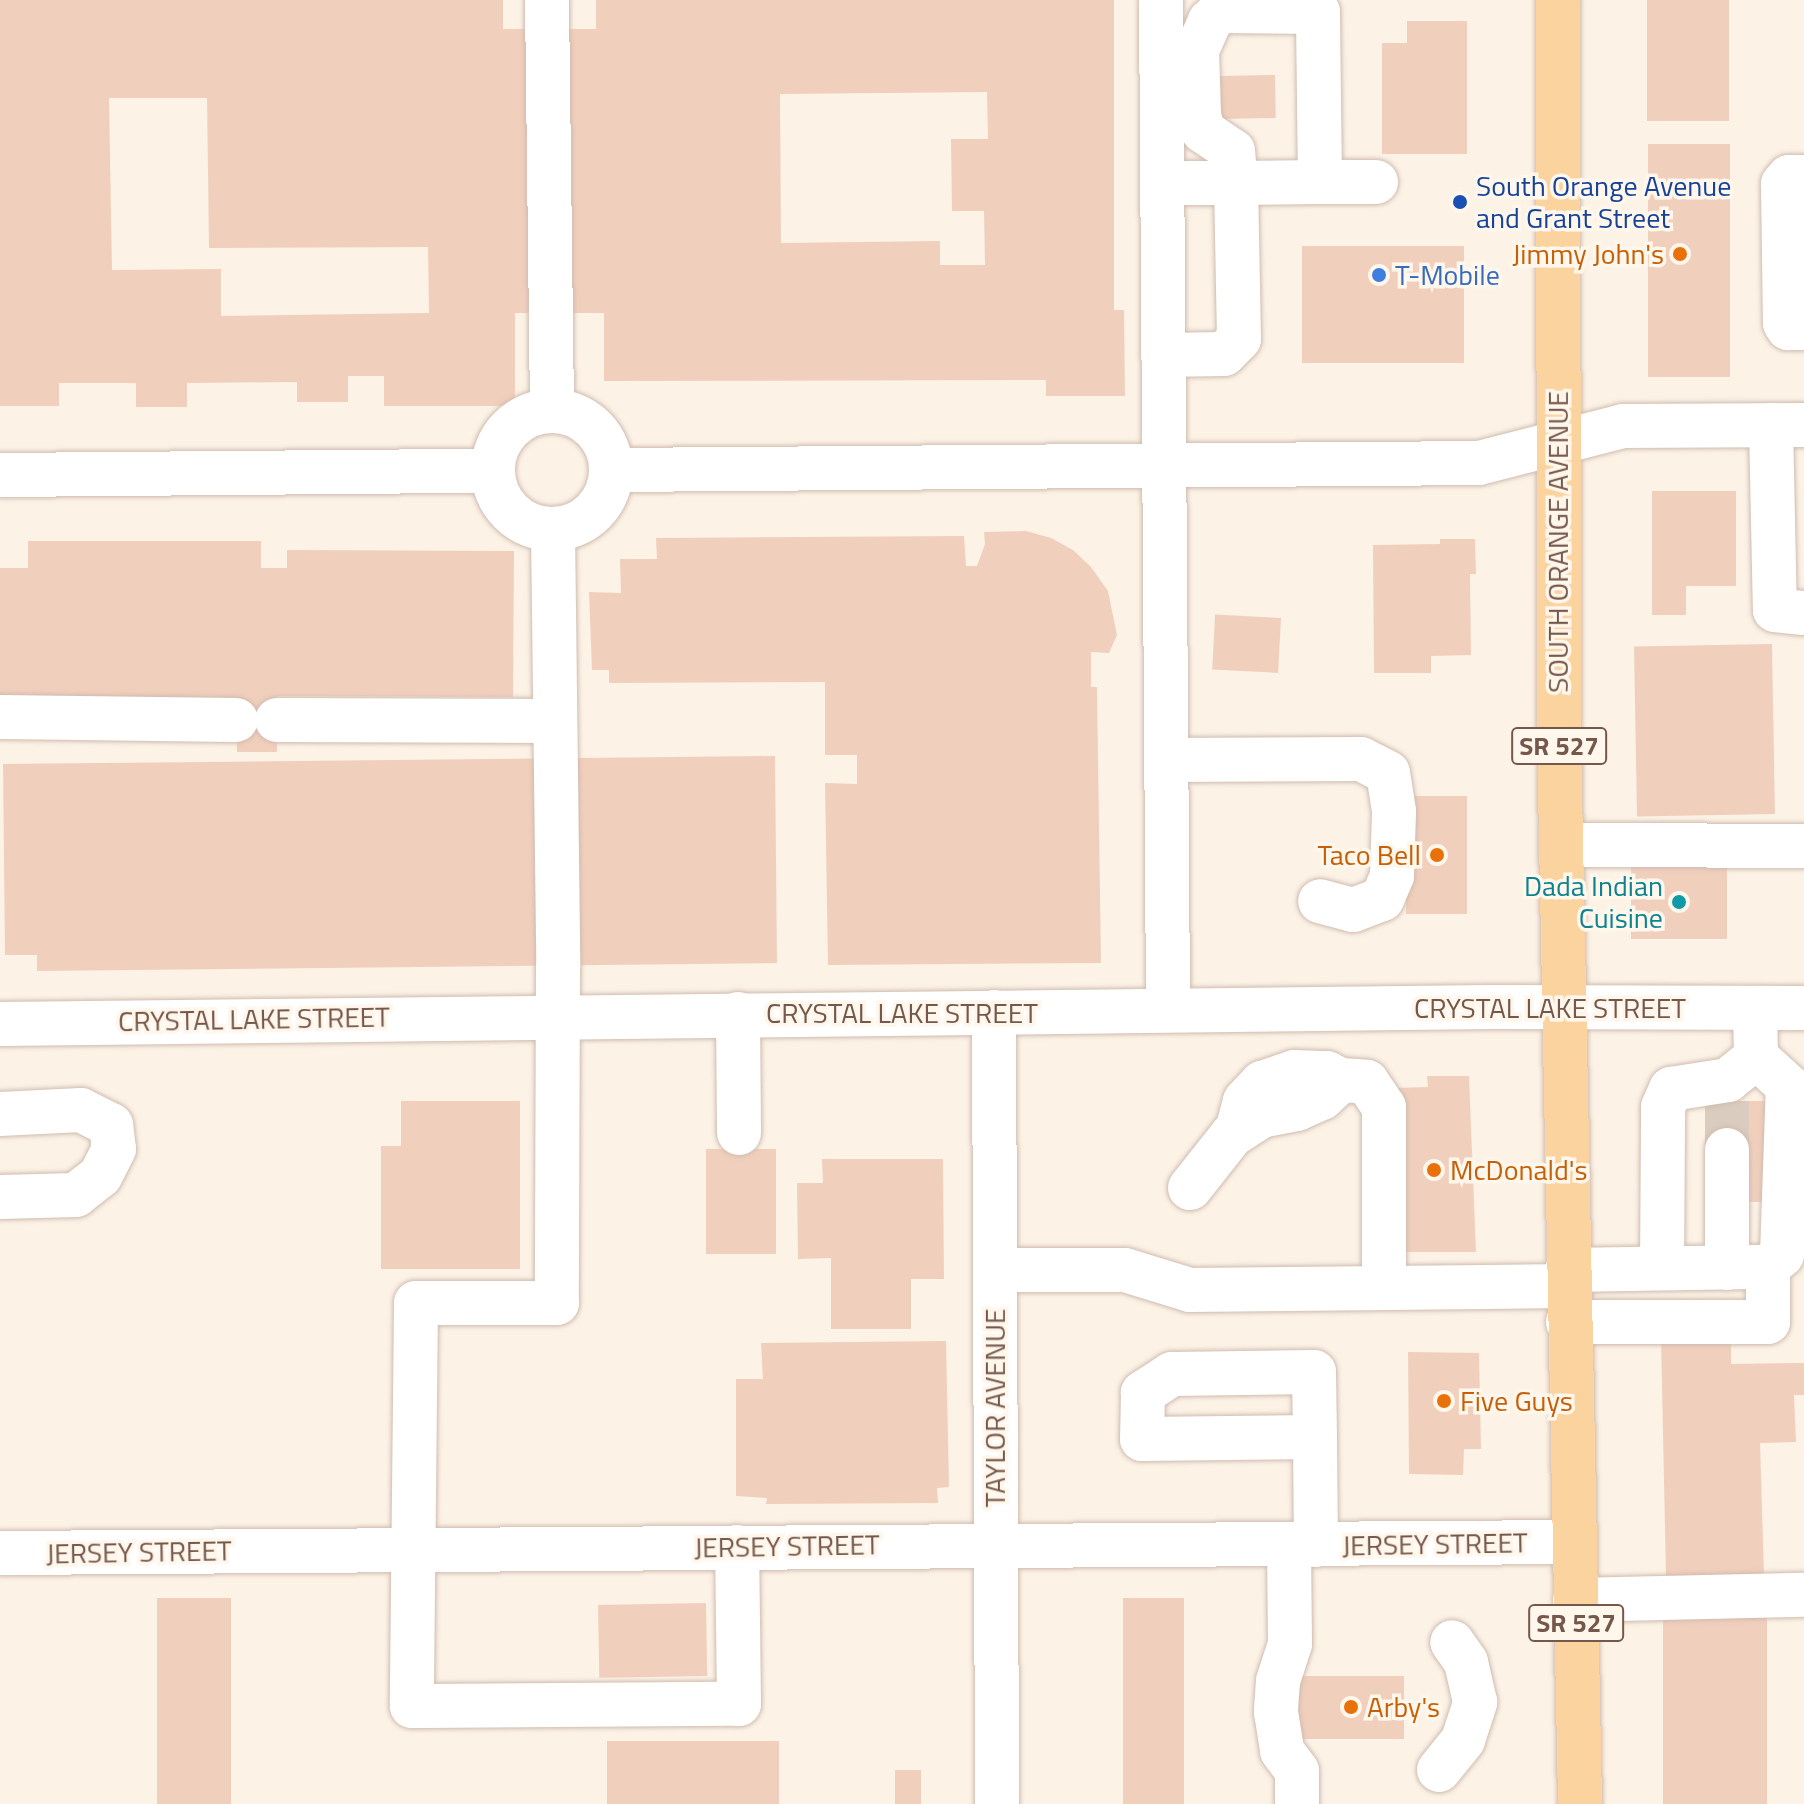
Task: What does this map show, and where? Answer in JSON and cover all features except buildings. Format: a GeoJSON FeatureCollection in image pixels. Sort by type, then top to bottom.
{"type":"FeatureCollection","features":[{"type":"Feature","properties":{"kind":"main road","name":"SOUTH ORANGE AVENUE"},"geometry":{"type":"LineString","coordinates":[[1558,0],[1556,203],[1561,845],[1567,1292],[1580,1804]]}},
{"type":"Feature","properties":{"kind":"street"},"geometry":{"type":"LineString","coordinates":[[547,0],[552,411]]}},
{"type":"Feature","properties":{"kind":"street"},"geometry":{"type":"LineString","coordinates":[[1161,0],[1168,1010]]}},
{"type":"Feature","properties":{"kind":"street"},"geometry":{"type":"LineString","coordinates":[[1163,355],[1224,354],[1239,339],[1233,151],[1203,131],[1199,115],[1197,50],[1210,21],[1221,11],[1318,12],[1320,182]]}},
{"type":"Feature","properties":{"kind":"street"},"geometry":{"type":"LineString","coordinates":[[1804,177],[1789,177],[1783,184],[1785,323],[1788,328],[1804,328]]}},
{"type":"Feature","properties":{"kind":"street"},"geometry":{"type":"LineString","coordinates":[[1162,183],[1376,182]]}},
{"type":"Feature","properties":{"kind":"street"},"geometry":{"type":"LineString","coordinates":[[552,411],[574,416],[594,428],[607,447],[612,470],[607,492],[594,512],[575,524],[553,529],[530,525],[511,512],[498,493],[493,471],[497,448],[510,429],[529,416],[552,411]]}},
{"type":"Feature","properties":{"kind":"street"},"geometry":{"type":"LineString","coordinates":[[612,470],[1479,463],[1623,426],[1788,425],[1790,612]]}},
{"type":"Feature","properties":{"kind":"street"},"geometry":{"type":"LineString","coordinates":[[0,475],[493,471]]}},
{"type":"Feature","properties":{"kind":"street"},"geometry":{"type":"LineString","coordinates":[[553,529],[557,1303],[416,1303],[412,1706],[739,1704],[737,1547]]}},
{"type":"Feature","properties":{"kind":"street"},"geometry":{"type":"LineString","coordinates":[[0,717],[555,721]]}},
{"type":"Feature","properties":{"kind":"street"},"geometry":{"type":"LineString","coordinates":[[1166,760],[1361,759],[1388,773],[1394,812],[1392,876],[1382,899],[1353,910],[1320,901]]}},
{"type":"Feature","properties":{"kind":"street"},"geometry":{"type":"LineString","coordinates":[[1561,845],[1804,846]]}},
{"type":"Feature","properties":{"kind":"street","name":"CRYSTAL LAKE STREET"},"geometry":{"type":"LineString","coordinates":[[0,1024],[1168,1010],[1804,1008]]}},
{"type":"Feature","properties":{"kind":"street"},"geometry":{"type":"LineString","coordinates":[[1737,1079],[1755,1009]]}},
{"type":"Feature","properties":{"kind":"street","name":"TAYLOR AVENUE"},"geometry":{"type":"LineString","coordinates":[[994,1012],[997,1804]]}},
{"type":"Feature","properties":{"kind":"street"},"geometry":{"type":"LineString","coordinates":[[738,1014],[739,1133]]}},
{"type":"Feature","properties":{"kind":"street"},"geometry":{"type":"LineString","coordinates":[[1567,1292],[1662,1268],[1748,1268],[1782,1255],[1788,1086],[1737,1079],[1671,1089],[1663,1107],[1662,1268]]}},
{"type":"Feature","properties":{"kind":"street"},"geometry":{"type":"LineString","coordinates":[[1190,1188],[1237,1131],[1261,1116],[1297,1109],[1322,1098],[1341,1080],[1367,1082],[1384,1107],[1384,1287]]}},
{"type":"Feature","properties":{"kind":"street"},"geometry":{"type":"LineString","coordinates":[[0,1114],[81,1110],[111,1125],[114,1149],[100,1176],[76,1195],[0,1197]]}},
{"type":"Feature","properties":{"kind":"street"},"geometry":{"type":"LineString","coordinates":[[995,1270],[1125,1270],[1190,1290],[1384,1287],[1567,1292],[1768,1322],[1748,1268],[1727,1150]]}},
{"type":"Feature","properties":{"kind":"street"},"geometry":{"type":"LineString","coordinates":[[1297,1788],[1282,1751],[1276,1712],[1278,1681],[1290,1644],[1315,1437],[1314,1372],[1172,1374],[1143,1393],[1142,1439],[1315,1437]]}},
{"type":"Feature","properties":{"kind":"street","name":"JERSEY STREET"},"geometry":{"type":"LineString","coordinates":[[0,1553],[1574,1542]]}},
{"type":"Feature","properties":{"kind":"street"},"geometry":{"type":"LineString","coordinates":[[1575,1600],[1804,1595]]}},
{"type":"Feature","properties":{"kind":"street"},"geometry":{"type":"LineString","coordinates":[[1439,1770],[1463,1740],[1475,1702],[1466,1662],[1452,1642]]}},
{"type":"Feature","properties":{"kind":"tunnel"},"geometry":{"type":"LineString","coordinates":[[1727,1101],[1727,1150]]}},
{"type":"Feature","properties":{"kind":"place","name":"South Orange Avenue and Grant Street"},"geometry":{"type":"Point","coordinates":[1460,202]}},
{"type":"Feature","properties":{"kind":"place","name":"Jimmy John's"},"geometry":{"type":"Point","coordinates":[1680,254]}},
{"type":"Feature","properties":{"kind":"place","name":"T-Mobile"},"geometry":{"type":"Point","coordinates":[1379,275]}},
{"type":"Feature","properties":{"kind":"place","name":"Taco Bell"},"geometry":{"type":"Point","coordinates":[1437,855]}},
{"type":"Feature","properties":{"kind":"place","name":"Dada Indian Cuisine"},"geometry":{"type":"Point","coordinates":[1679,902]}},
{"type":"Feature","properties":{"kind":"place","name":"McDonald's"},"geometry":{"type":"Point","coordinates":[1434,1170]}},
{"type":"Feature","properties":{"kind":"place","name":"Five Guys"},"geometry":{"type":"Point","coordinates":[1444,1401]}},
{"type":"Feature","properties":{"kind":"place","name":"Arby's"},"geometry":{"type":"Point","coordinates":[1351,1707]}}]}
